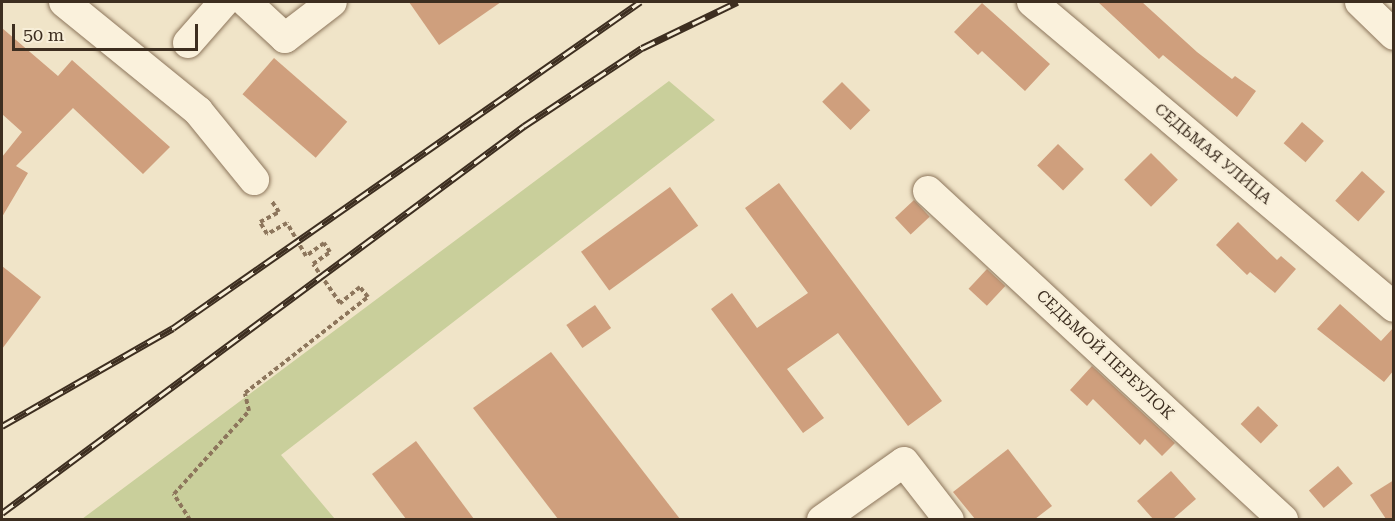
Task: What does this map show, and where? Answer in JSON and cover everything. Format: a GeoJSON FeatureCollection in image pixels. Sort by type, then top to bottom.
{"type":"FeatureCollection","features":[{"type":"Feature","properties":{"kind":"street"},"geometry":{"type":"LineString","coordinates":[[64,2],[198,111],[261,187]]}},
{"type":"Feature","properties":{"kind":"street"},"geometry":{"type":"LineString","coordinates":[[188,43],[224,2]]}},
{"type":"Feature","properties":{"kind":"street"},"geometry":{"type":"LineString","coordinates":[[246,2],[285,38],[332,2]]}},
{"type":"Feature","properties":{"kind":"street","name":"СЕДЬМАЯ УЛИЦА"},"geometry":{"type":"LineString","coordinates":[[1032,2],[1394,307]]}},
{"type":"Feature","properties":{"kind":"street"},"geometry":{"type":"LineString","coordinates":[[1360,2],[1394,35]]}},
{"type":"Feature","properties":{"kind":"street","name":"СЕДЬМОЙ ПЕРЕУЛОК"},"geometry":{"type":"LineString","coordinates":[[927,191],[1283,519]]}},
{"type":"Feature","properties":{"kind":"street"},"geometry":{"type":"LineString","coordinates":[[822,519],[904,462],[949,519]]}},
{"type":"Feature","properties":{"kind":"path"},"geometry":{"type":"LineString","coordinates":[[190,519],[174,494],[249,411],[245,393],[368,297],[360,287],[340,303],[313,264],[330,252],[324,243],[306,256],[287,224],[267,234],[260,222],[279,212],[261,187]]}},
{"type":"Feature","properties":{"kind":"green space"},"geometry":{"type":"Polygon","coordinates":[[[669,81],[715,120],[281,455],[335,519],[82,519],[669,81]]]}},
{"type":"Feature","properties":{"kind":"building"},"geometry":{"type":"Polygon","coordinates":[[[409,2],[501,2],[439,45],[409,2]]]}},
{"type":"Feature","properties":{"kind":"building"},"geometry":{"type":"Polygon","coordinates":[[[1098,2],[1142,2],[1197,52],[1232,79],[1235,76],[1256,91],[1237,117],[1163,55],[1159,59],[1098,2]]]}},
{"type":"Feature","properties":{"kind":"building"},"geometry":{"type":"Polygon","coordinates":[[[982,3],[1050,64],[1025,91],[982,51],[978,55],[954,32],[982,3]]]}},
{"type":"Feature","properties":{"kind":"building"},"geometry":{"type":"Polygon","coordinates":[[[2,28],[58,76],[72,60],[170,147],[143,174],[73,108],[16,166],[28,173],[2,217],[2,157],[22,132],[2,114],[2,28]]]}},
{"type":"Feature","properties":{"kind":"building"},"geometry":{"type":"Polygon","coordinates":[[[274,58],[347,122],[316,158],[243,94],[274,58]]]}},
{"type":"Feature","properties":{"kind":"building"},"geometry":{"type":"Polygon","coordinates":[[[842,82],[870,110],[850,130],[822,102],[842,82]]]}},
{"type":"Feature","properties":{"kind":"building"},"geometry":{"type":"Polygon","coordinates":[[[1302,122],[1324,141],[1306,162],[1284,143],[1302,122]]]}},
{"type":"Feature","properties":{"kind":"building"},"geometry":{"type":"Polygon","coordinates":[[[1058,144],[1084,169],[1063,191],[1037,166],[1058,144]]]}},
{"type":"Feature","properties":{"kind":"building"},"geometry":{"type":"Polygon","coordinates":[[[1151,153],[1178,180],[1151,207],[1124,180],[1151,153]]]}},
{"type":"Feature","properties":{"kind":"building"},"geometry":{"type":"Polygon","coordinates":[[[1362,171],[1385,192],[1358,221],[1335,201],[1362,171]]]}},
{"type":"Feature","properties":{"kind":"building"},"geometry":{"type":"Polygon","coordinates":[[[779,183],[942,401],[908,426],[838,333],[787,369],[824,418],[803,433],[711,309],[732,293],[757,328],[808,293],[745,208],[779,183]]]}},
{"type":"Feature","properties":{"kind":"building"},"geometry":{"type":"Polygon","coordinates":[[[670,187],[698,226],[609,290],[581,252],[670,187]]]}},
{"type":"Feature","properties":{"kind":"building"},"geometry":{"type":"Polygon","coordinates":[[[914,200],[930,217],[911,235],[895,218],[914,200]]]}},
{"type":"Feature","properties":{"kind":"building"},"geometry":{"type":"Polygon","coordinates":[[[1238,222],[1277,260],[1281,256],[1296,269],[1275,293],[1250,272],[1247,275],[1216,245],[1238,222]]]}},
{"type":"Feature","properties":{"kind":"building"},"geometry":{"type":"Polygon","coordinates":[[[2,266],[41,297],[2,349],[2,266]]]}},
{"type":"Feature","properties":{"kind":"building"},"geometry":{"type":"Polygon","coordinates":[[[987,269],[1005,286],[987,306],[969,289],[987,269]]]}},
{"type":"Feature","properties":{"kind":"building"},"geometry":{"type":"Polygon","coordinates":[[[1340,304],[1381,341],[1394,327],[1394,370],[1384,382],[1317,329],[1340,304]]]}},
{"type":"Feature","properties":{"kind":"building"},"geometry":{"type":"Polygon","coordinates":[[[595,305],[611,328],[582,348],[566,325],[595,305]]]}},
{"type":"Feature","properties":{"kind":"building"},"geometry":{"type":"Polygon","coordinates":[[[551,352],[680,519],[558,519],[473,408],[551,352]]]}},
{"type":"Feature","properties":{"kind":"building"},"geometry":{"type":"Polygon","coordinates":[[[1092,366],[1175,443],[1162,456],[1145,439],[1140,445],[1093,399],[1087,406],[1070,390],[1092,366]]]}},
{"type":"Feature","properties":{"kind":"building"},"geometry":{"type":"Polygon","coordinates":[[[1258,406],[1278,425],[1261,443],[1241,424],[1258,406]]]}},
{"type":"Feature","properties":{"kind":"building"},"geometry":{"type":"Polygon","coordinates":[[[416,441],[474,519],[406,519],[372,474],[416,441]]]}},
{"type":"Feature","properties":{"kind":"building"},"geometry":{"type":"Polygon","coordinates":[[[1008,449],[1052,506],[1035,519],[975,519],[953,492],[1008,449]]]}},
{"type":"Feature","properties":{"kind":"building"},"geometry":{"type":"Polygon","coordinates":[[[1338,466],[1353,484],[1324,508],[1309,490],[1338,466]]]}},
{"type":"Feature","properties":{"kind":"building"},"geometry":{"type":"Polygon","coordinates":[[[1171,471],[1196,499],[1173,519],[1153,519],[1137,501],[1171,471]]]}},
{"type":"Feature","properties":{"kind":"building"},"geometry":{"type":"Polygon","coordinates":[[[1394,480],[1394,519],[1386,519],[1370,495],[1394,480]]]}},
{"type":"Feature","properties":{"kind":"railway"},"geometry":{"type":"LineString","coordinates":[[2,426],[173,328],[640,2]]}},
{"type":"Feature","properties":{"kind":"railway"},"geometry":{"type":"LineString","coordinates":[[2,513],[524,126],[642,48],[737,2]]}}]}
